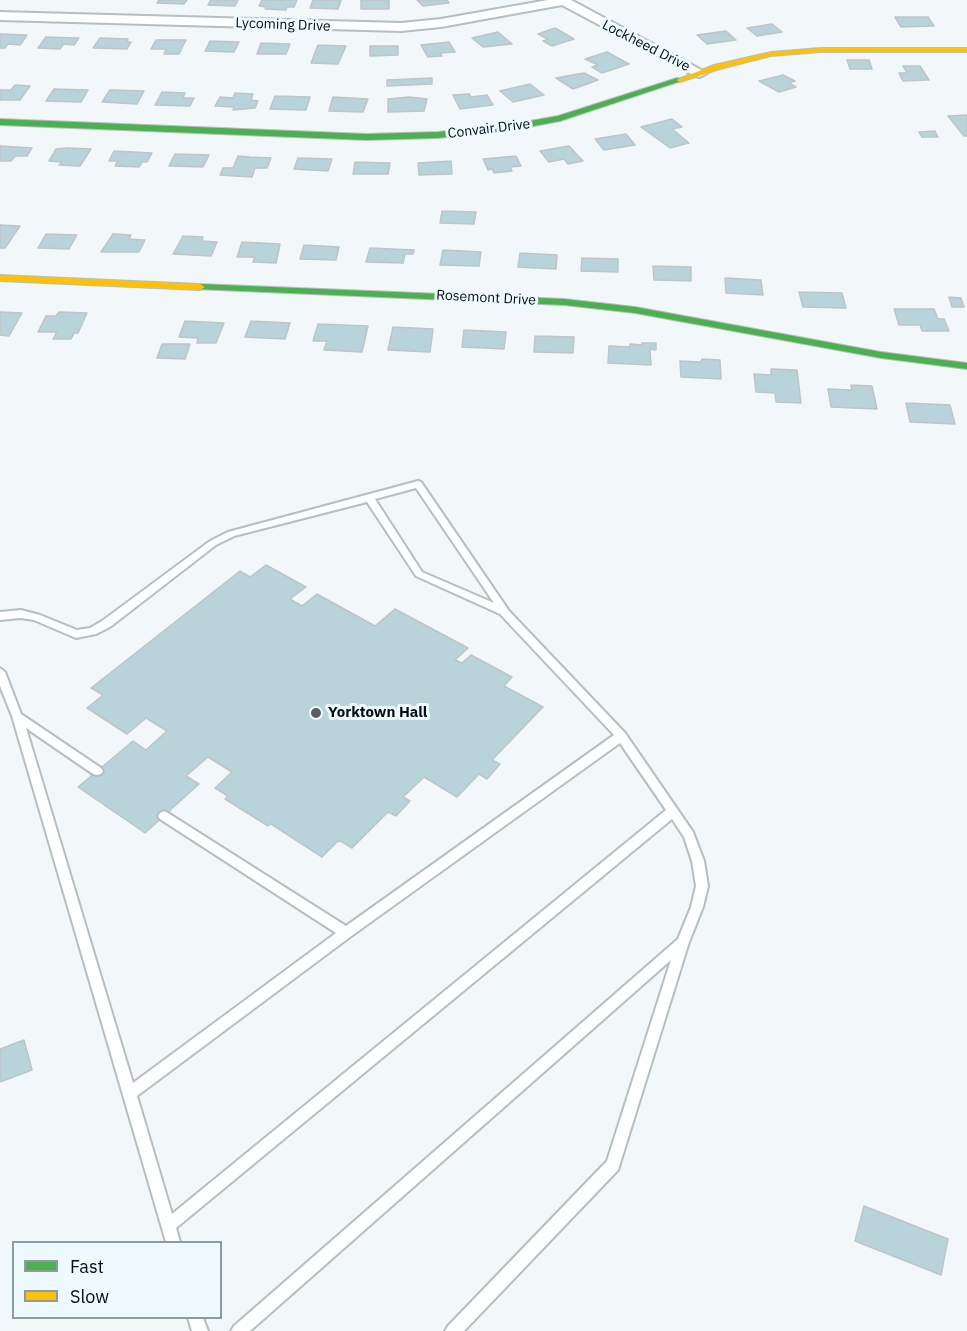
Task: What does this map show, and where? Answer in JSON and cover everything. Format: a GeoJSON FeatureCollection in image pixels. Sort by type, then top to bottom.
{"type":"FeatureCollection","features":[{"type":"Feature","properties":{"kind":"street","name":"Lycoming Drive"},"geometry":{"type":"LineString","coordinates":[[0,16],[401,27],[460,20],[563,1]]}},
{"type":"Feature","properties":{"kind":"street","name":"Lockheed Drive"},"geometry":{"type":"LineString","coordinates":[[563,1],[700,73]]}},
{"type":"Feature","properties":{"kind":"street","name":"Convair Drive"},"geometry":{"type":"LineString","coordinates":[[0,122],[358,136],[438,135],[505,129],[561,118],[736,61],[788,51],[967,50]]}},
{"type":"Feature","properties":{"kind":"street","name":"Rosemont Drive"},"geometry":{"type":"LineString","coordinates":[[0,278],[564,302],[635,310],[881,355],[967,366]]}},
{"type":"Feature","properties":{"kind":"lane"},"geometry":{"type":"LineString","coordinates":[[0,616],[21,614],[36,617],[76,634],[92,631],[106,624],[222,539],[418,484],[504,612],[621,736],[689,834],[698,861],[702,885],[698,907],[683,942],[613,1165],[453,1331]]}},
{"type":"Feature","properties":{"kind":"lane"},"geometry":{"type":"LineString","coordinates":[[369,498],[419,574],[504,612]]}},
{"type":"Feature","properties":{"kind":"lane"},"geometry":{"type":"LineString","coordinates":[[0,672],[17,717],[173,1241]]}},
{"type":"Feature","properties":{"kind":"lane"},"geometry":{"type":"LineString","coordinates":[[17,717],[97,771]]}},
{"type":"Feature","properties":{"kind":"lane"},"geometry":{"type":"LineString","coordinates":[[129,1094],[346,933],[621,736]]}},
{"type":"Feature","properties":{"kind":"lane"},"geometry":{"type":"LineString","coordinates":[[168,1227],[673,811]]}},
{"type":"Feature","properties":{"kind":"lane"},"geometry":{"type":"LineString","coordinates":[[164,816],[346,933]]}},
{"type":"Feature","properties":{"kind":"lane"},"geometry":{"type":"LineString","coordinates":[[239,1331],[683,942]]}},
{"type":"Feature","properties":{"kind":"building"},"geometry":{"type":"Polygon","coordinates":[[[159,0],[187,0],[184,4],[157,3],[159,0]]]}},
{"type":"Feature","properties":{"kind":"building"},"geometry":{"type":"Polygon","coordinates":[[[211,0],[238,0],[235,6],[208,5],[211,0]]]}},
{"type":"Feature","properties":{"kind":"building"},"geometry":{"type":"Polygon","coordinates":[[[262,0],[297,0],[294,7],[287,7],[286,10],[265,9],[266,7],[259,6],[262,0]]]}},
{"type":"Feature","properties":{"kind":"building"},"geometry":{"type":"Polygon","coordinates":[[[313,0],[341,0],[338,9],[310,8],[313,0]]]}},
{"type":"Feature","properties":{"kind":"building"},"geometry":{"type":"Polygon","coordinates":[[[361,0],[389,0],[389,9],[361,9],[361,0]]]}},
{"type":"Feature","properties":{"kind":"building"},"geometry":{"type":"Polygon","coordinates":[[[417,0],[447,0],[449,3],[423,6],[417,0]]]}},
{"type":"Feature","properties":{"kind":"building"},"geometry":{"type":"Polygon","coordinates":[[[895,17],[928,17],[934,26],[901,27],[895,17]]]}},
{"type":"Feature","properties":{"kind":"building"},"geometry":{"type":"Polygon","coordinates":[[[772,24],[782,32],[757,36],[747,28],[772,24]]]}},
{"type":"Feature","properties":{"kind":"building"},"geometry":{"type":"Polygon","coordinates":[[[555,28],[574,39],[552,46],[543,41],[548,39],[538,34],[555,28]]]}},
{"type":"Feature","properties":{"kind":"building"},"geometry":{"type":"Polygon","coordinates":[[[726,31],[736,40],[707,44],[697,35],[726,31]]]}},
{"type":"Feature","properties":{"kind":"building"},"geometry":{"type":"Polygon","coordinates":[[[498,32],[512,44],[483,47],[472,38],[498,32]]]}},
{"type":"Feature","properties":{"kind":"building"},"geometry":{"type":"Polygon","coordinates":[[[0,34],[27,35],[20,45],[8,44],[5,48],[0,48],[0,34]]]}},
{"type":"Feature","properties":{"kind":"building"},"geometry":{"type":"Polygon","coordinates":[[[46,37],[79,38],[74,45],[63,44],[60,49],[38,48],[46,37]]]}},
{"type":"Feature","properties":{"kind":"building"},"geometry":{"type":"Polygon","coordinates":[[[100,38],[128,39],[127,42],[131,42],[127,49],[93,48],[100,38]]]}},
{"type":"Feature","properties":{"kind":"building"},"geometry":{"type":"Polygon","coordinates":[[[156,40],[186,40],[179,54],[164,54],[166,49],[151,49],[156,40]]]}},
{"type":"Feature","properties":{"kind":"building"},"geometry":{"type":"Polygon","coordinates":[[[210,41],[239,42],[234,52],[205,51],[210,41]]]}},
{"type":"Feature","properties":{"kind":"building"},"geometry":{"type":"Polygon","coordinates":[[[449,42],[455,52],[440,53],[442,56],[428,57],[421,45],[449,42]]]}},
{"type":"Feature","properties":{"kind":"building"},"geometry":{"type":"Polygon","coordinates":[[[261,43],[290,44],[286,54],[257,54],[261,43]]]}},
{"type":"Feature","properties":{"kind":"building"},"geometry":{"type":"Polygon","coordinates":[[[318,45],[346,46],[338,64],[311,63],[318,45]]]}},
{"type":"Feature","properties":{"kind":"building"},"geometry":{"type":"Polygon","coordinates":[[[370,46],[398,46],[398,55],[370,56],[370,46]]]}},
{"type":"Feature","properties":{"kind":"building"},"geometry":{"type":"Polygon","coordinates":[[[607,52],[629,64],[602,73],[592,67],[598,65],[585,59],[607,52]]]}},
{"type":"Feature","properties":{"kind":"building"},"geometry":{"type":"Polygon","coordinates":[[[847,60],[869,60],[872,69],[850,69],[847,60]]]}},
{"type":"Feature","properties":{"kind":"building"},"geometry":{"type":"Polygon","coordinates":[[[903,66],[920,66],[929,80],[903,81],[899,73],[907,73],[903,66]]]}},
{"type":"Feature","properties":{"kind":"building"},"geometry":{"type":"Polygon","coordinates":[[[584,73],[598,80],[573,89],[556,78],[584,73]]]}},
{"type":"Feature","properties":{"kind":"building"},"geometry":{"type":"Polygon","coordinates":[[[783,75],[795,81],[789,83],[796,87],[779,92],[759,81],[783,75]]]}},
{"type":"Feature","properties":{"kind":"building"},"geometry":{"type":"Polygon","coordinates":[[[432,78],[432,84],[387,86],[387,80],[432,78]]]}},
{"type":"Feature","properties":{"kind":"building"},"geometry":{"type":"Polygon","coordinates":[[[530,84],[544,95],[513,102],[500,91],[530,84]]]}},
{"type":"Feature","properties":{"kind":"building"},"geometry":{"type":"Polygon","coordinates":[[[15,85],[30,86],[20,100],[0,100],[0,90],[11,90],[15,85]]]}},
{"type":"Feature","properties":{"kind":"building"},"geometry":{"type":"Polygon","coordinates":[[[54,89],[88,90],[81,102],[46,101],[54,89]]]}},
{"type":"Feature","properties":{"kind":"building"},"geometry":{"type":"Polygon","coordinates":[[[110,90],[144,91],[137,104],[102,102],[110,90]]]}},
{"type":"Feature","properties":{"kind":"building"},"geometry":{"type":"Polygon","coordinates":[[[162,92],[185,93],[183,98],[194,98],[190,106],[155,105],[162,92]]]}},
{"type":"Feature","properties":{"kind":"building"},"geometry":{"type":"Polygon","coordinates":[[[235,93],[253,94],[251,100],[258,101],[255,108],[233,110],[234,107],[215,106],[220,97],[233,98],[235,93]]]}},
{"type":"Feature","properties":{"kind":"building"},"geometry":{"type":"Polygon","coordinates":[[[469,94],[471,97],[487,95],[493,105],[460,109],[453,95],[469,94]]]}},
{"type":"Feature","properties":{"kind":"building"},"geometry":{"type":"Polygon","coordinates":[[[275,96],[310,97],[306,110],[270,109],[275,96]]]}},
{"type":"Feature","properties":{"kind":"building"},"geometry":{"type":"Polygon","coordinates":[[[333,97],[368,99],[363,112],[329,111],[333,97]]]}},
{"type":"Feature","properties":{"kind":"building"},"geometry":{"type":"Polygon","coordinates":[[[409,97],[427,99],[424,111],[388,112],[388,99],[409,97]]]}},
{"type":"Feature","properties":{"kind":"building"},"geometry":{"type":"Polygon","coordinates":[[[967,115],[967,136],[964,136],[948,116],[967,115]]]}},
{"type":"Feature","properties":{"kind":"building"},"geometry":{"type":"Polygon","coordinates":[[[672,119],[682,127],[672,129],[689,143],[670,148],[641,127],[672,119]]]}},
{"type":"Feature","properties":{"kind":"building"},"geometry":{"type":"Polygon","coordinates":[[[935,131],[938,137],[922,137],[919,132],[935,131]]]}},
{"type":"Feature","properties":{"kind":"building"},"geometry":{"type":"Polygon","coordinates":[[[626,134],[635,145],[604,150],[595,139],[626,134]]]}},
{"type":"Feature","properties":{"kind":"building"},"geometry":{"type":"Polygon","coordinates":[[[0,146],[32,148],[27,156],[15,156],[11,161],[0,161],[0,146]]]}},
{"type":"Feature","properties":{"kind":"building"},"geometry":{"type":"Polygon","coordinates":[[[569,146],[583,161],[568,164],[564,159],[549,162],[540,151],[569,146]]]}},
{"type":"Feature","properties":{"kind":"building"},"geometry":{"type":"Polygon","coordinates":[[[56,149],[91,149],[80,166],[59,165],[62,162],[49,161],[56,149]]]}},
{"type":"Feature","properties":{"kind":"building"},"geometry":{"type":"Polygon","coordinates":[[[114,151],[152,153],[147,162],[142,162],[139,167],[115,166],[118,161],[109,161],[114,151]]]}},
{"type":"Feature","properties":{"kind":"building"},"geometry":{"type":"Polygon","coordinates":[[[175,154],[209,155],[203,167],[169,166],[175,154]]]}},
{"type":"Feature","properties":{"kind":"building"},"geometry":{"type":"Polygon","coordinates":[[[238,156],[271,158],[267,168],[255,168],[252,177],[220,175],[223,168],[233,168],[238,156]]]}},
{"type":"Feature","properties":{"kind":"building"},"geometry":{"type":"Polygon","coordinates":[[[516,156],[521,166],[510,167],[512,171],[494,173],[492,169],[488,170],[483,159],[516,156]]]}},
{"type":"Feature","properties":{"kind":"building"},"geometry":{"type":"Polygon","coordinates":[[[298,158],[332,159],[328,171],[294,169],[298,158]]]}},
{"type":"Feature","properties":{"kind":"building"},"geometry":{"type":"Polygon","coordinates":[[[451,161],[452,174],[419,175],[418,163],[451,161]]]}},
{"type":"Feature","properties":{"kind":"building"},"geometry":{"type":"Polygon","coordinates":[[[355,162],[390,163],[388,174],[353,174],[355,162]]]}},
{"type":"Feature","properties":{"kind":"building"},"geometry":{"type":"Polygon","coordinates":[[[442,211],[476,212],[474,224],[440,223],[442,211]]]}},
{"type":"Feature","properties":{"kind":"building"},"geometry":{"type":"Polygon","coordinates":[[[0,225],[20,226],[5,248],[0,248],[0,225]]]}},
{"type":"Feature","properties":{"kind":"building"},"geometry":{"type":"Polygon","coordinates":[[[46,234],[77,235],[69,249],[38,248],[46,234]]]}},
{"type":"Feature","properties":{"kind":"building"},"geometry":{"type":"Polygon","coordinates":[[[113,234],[131,235],[129,239],[145,240],[139,252],[101,252],[113,234]]]}},
{"type":"Feature","properties":{"kind":"building"},"geometry":{"type":"Polygon","coordinates":[[[183,236],[203,237],[202,241],[217,242],[211,256],[173,254],[183,236]]]}},
{"type":"Feature","properties":{"kind":"building"},"geometry":{"type":"Polygon","coordinates":[[[242,242],[280,244],[276,263],[253,262],[255,257],[237,257],[242,242]]]}},
{"type":"Feature","properties":{"kind":"building"},"geometry":{"type":"Polygon","coordinates":[[[304,245],[339,247],[336,260],[300,259],[304,245]]]}},
{"type":"Feature","properties":{"kind":"building"},"geometry":{"type":"Polygon","coordinates":[[[370,248],[414,250],[413,254],[405,254],[403,263],[366,262],[370,248]]]}},
{"type":"Feature","properties":{"kind":"building"},"geometry":{"type":"Polygon","coordinates":[[[443,250],[481,252],[479,266],[440,265],[443,250]]]}},
{"type":"Feature","properties":{"kind":"building"},"geometry":{"type":"Polygon","coordinates":[[[520,253],[557,255],[556,269],[518,267],[520,253]]]}},
{"type":"Feature","properties":{"kind":"building"},"geometry":{"type":"Polygon","coordinates":[[[582,258],[618,259],[618,272],[581,271],[582,258]]]}},
{"type":"Feature","properties":{"kind":"building"},"geometry":{"type":"Polygon","coordinates":[[[653,266],[691,267],[691,281],[654,280],[653,266]]]}},
{"type":"Feature","properties":{"kind":"building"},"geometry":{"type":"Polygon","coordinates":[[[725,278],[761,280],[763,295],[726,293],[725,278]]]}},
{"type":"Feature","properties":{"kind":"building"},"geometry":{"type":"Polygon","coordinates":[[[799,292],[842,293],[846,308],[803,307],[799,292]]]}},
{"type":"Feature","properties":{"kind":"building"},"geometry":{"type":"Polygon","coordinates":[[[949,297],[961,298],[964,307],[952,307],[949,297]]]}},
{"type":"Feature","properties":{"kind":"building"},"geometry":{"type":"Polygon","coordinates":[[[894,309],[934,309],[938,319],[944,319],[949,331],[922,331],[920,325],[899,325],[894,309]]]}},
{"type":"Feature","properties":{"kind":"building"},"geometry":{"type":"Polygon","coordinates":[[[0,312],[22,313],[9,336],[0,335],[0,312]]]}},
{"type":"Feature","properties":{"kind":"building"},"geometry":{"type":"Polygon","coordinates":[[[59,312],[87,313],[78,333],[74,333],[71,339],[53,339],[57,332],[38,332],[46,316],[56,316],[59,312]]]}},
{"type":"Feature","properties":{"kind":"building"},"geometry":{"type":"Polygon","coordinates":[[[185,321],[224,323],[216,343],[197,343],[198,338],[179,337],[185,321]]]}},
{"type":"Feature","properties":{"kind":"building"},"geometry":{"type":"Polygon","coordinates":[[[251,321],[290,323],[285,339],[245,337],[251,321]]]}},
{"type":"Feature","properties":{"kind":"building"},"geometry":{"type":"Polygon","coordinates":[[[318,324],[368,326],[362,352],[324,350],[327,341],[313,341],[318,324]]]}},
{"type":"Feature","properties":{"kind":"building"},"geometry":{"type":"Polygon","coordinates":[[[393,327],[433,329],[430,352],[388,350],[393,327]]]}},
{"type":"Feature","properties":{"kind":"building"},"geometry":{"type":"Polygon","coordinates":[[[464,330],[506,332],[504,349],[462,347],[464,330]]]}},
{"type":"Feature","properties":{"kind":"building"},"geometry":{"type":"Polygon","coordinates":[[[535,336],[574,337],[573,353],[534,352],[535,336]]]}},
{"type":"Feature","properties":{"kind":"building"},"geometry":{"type":"Polygon","coordinates":[[[642,343],[656,343],[656,350],[650,349],[651,365],[608,363],[609,346],[630,347],[630,344],[642,345],[642,343]]]}},
{"type":"Feature","properties":{"kind":"building"},"geometry":{"type":"Polygon","coordinates":[[[162,344],[190,344],[185,359],[157,358],[162,344]]]}},
{"type":"Feature","properties":{"kind":"building"},"geometry":{"type":"Polygon","coordinates":[[[702,359],[720,360],[721,379],[681,377],[680,361],[701,362],[702,359]]]}},
{"type":"Feature","properties":{"kind":"building"},"geometry":{"type":"Polygon","coordinates":[[[771,369],[797,370],[801,403],[776,402],[775,393],[756,392],[754,374],[771,375],[771,369]]]}},
{"type":"Feature","properties":{"kind":"building"},"geometry":{"type":"Polygon","coordinates":[[[851,385],[872,386],[877,409],[831,407],[828,389],[852,390],[851,385]]]}},
{"type":"Feature","properties":{"kind":"building"},"geometry":{"type":"Polygon","coordinates":[[[906,403],[950,405],[955,424],[910,422],[906,403]]]}},
{"type":"Feature","properties":{"kind":"building","name":"Yorktown Hall"},"geometry":{"type":"Polygon","coordinates":[[[266,565],[306,587],[290,599],[302,606],[317,594],[375,626],[395,609],[468,648],[455,660],[462,663],[471,655],[512,677],[504,686],[543,707],[492,760],[500,764],[487,779],[479,774],[457,797],[424,777],[403,797],[410,801],[396,816],[388,812],[352,848],[339,840],[322,857],[271,824],[268,826],[225,799],[228,796],[215,788],[232,772],[208,757],[186,776],[199,784],[145,833],[78,787],[133,741],[146,750],[167,731],[146,718],[127,734],[87,708],[103,695],[91,688],[240,571],[250,577],[266,565]]]}},
{"type":"Feature","properties":{"kind":"building"},"geometry":{"type":"Polygon","coordinates":[[[24,1040],[32,1070],[0,1082],[0,1049],[24,1040]]]}},
{"type":"Feature","properties":{"kind":"building"},"geometry":{"type":"Polygon","coordinates":[[[864,1206],[948,1239],[941,1275],[855,1241],[864,1206]]]}},
{"type":"Feature","properties":{"kind":"traffic: fast"},"geometry":{"type":"LineString","coordinates":[[0,122],[366,137],[438,135],[513,127],[560,118],[680,80]]}},
{"type":"Feature","properties":{"kind":"traffic: fast"},"geometry":{"type":"LineString","coordinates":[[200,287],[564,302],[635,310],[881,355],[967,366]]}},
{"type":"Feature","properties":{"kind":"traffic: slow"},"geometry":{"type":"LineString","coordinates":[[680,80],[717,67],[771,54],[820,50],[967,50]]}},
{"type":"Feature","properties":{"kind":"traffic: slow"},"geometry":{"type":"LineString","coordinates":[[0,278],[200,287]]}},
{"type":"Feature","properties":{"kind":"place","name":"Yorktown Hall"},"geometry":{"type":"Point","coordinates":[316,713]}}]}
